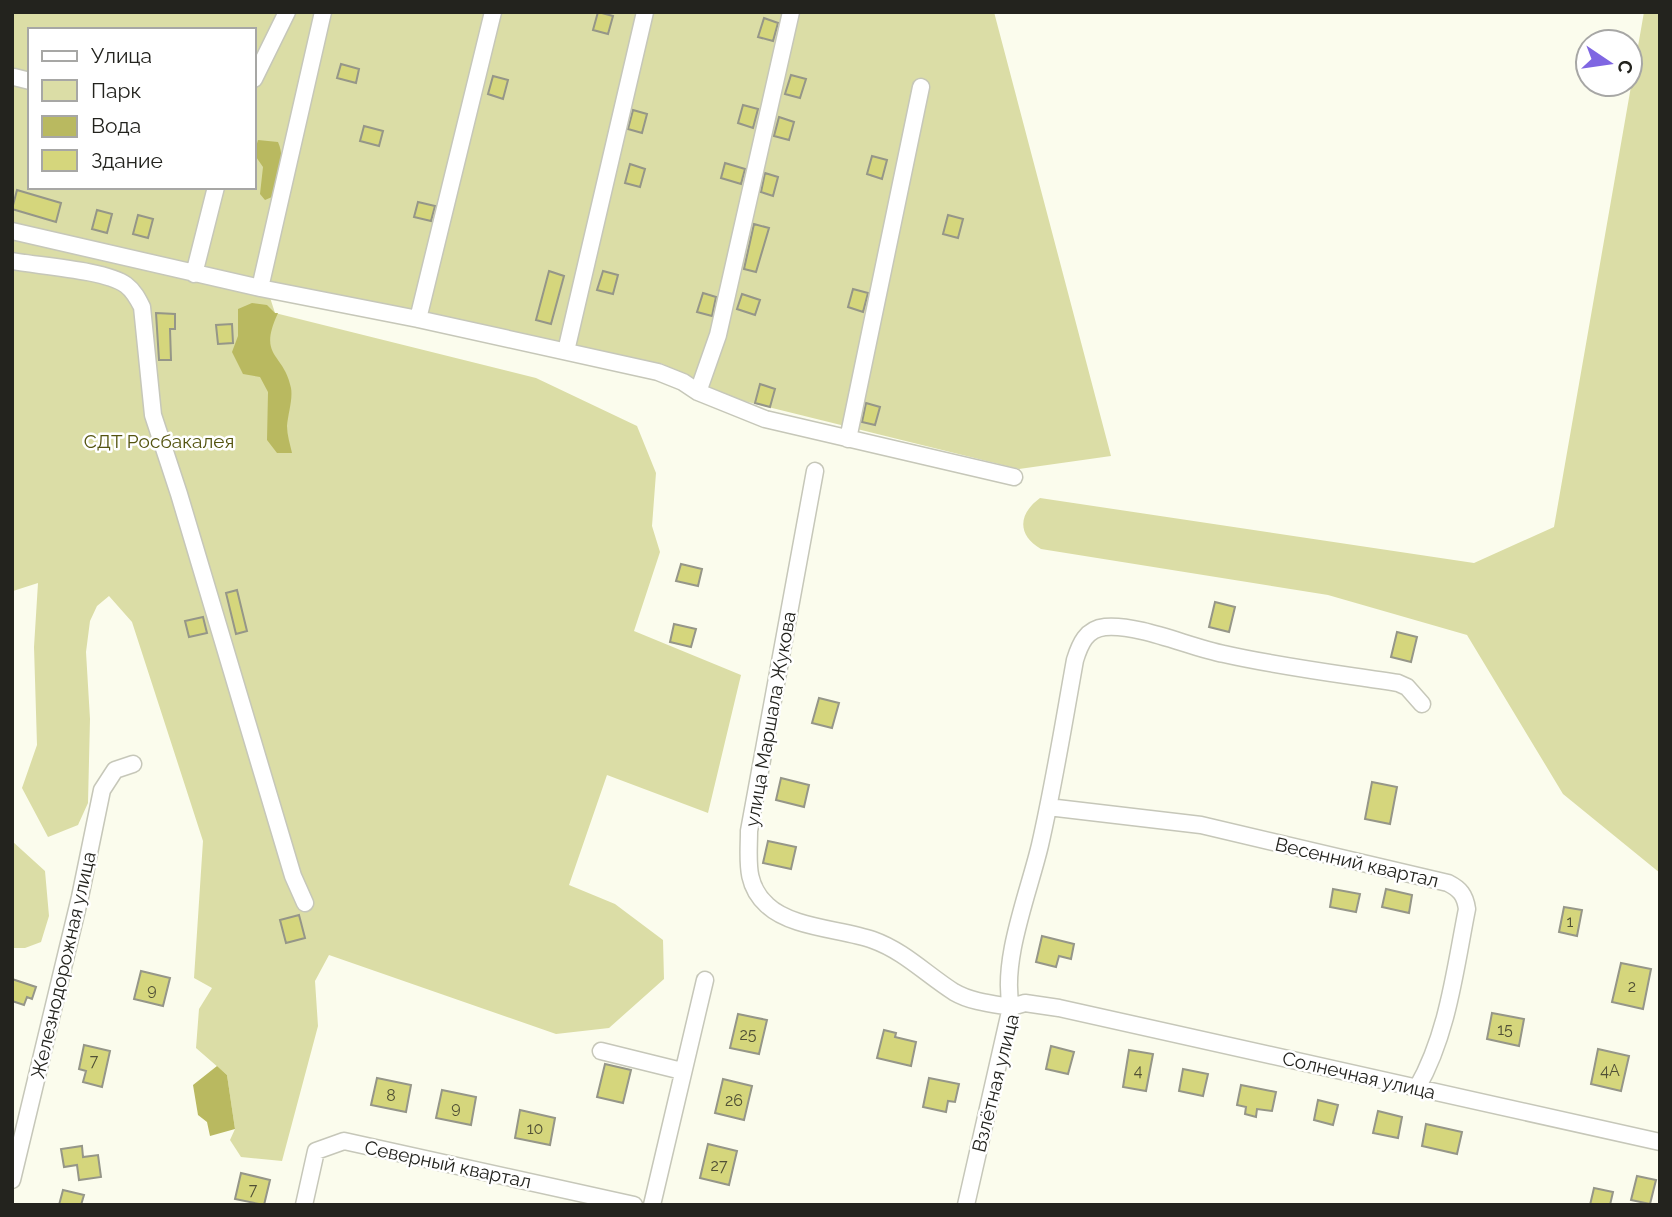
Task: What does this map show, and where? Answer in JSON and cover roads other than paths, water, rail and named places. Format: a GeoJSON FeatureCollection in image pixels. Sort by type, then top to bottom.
{"type":"FeatureCollection","features":[{"type":"Feature","properties":{"kind":"street"},"geometry":{"type":"LineString","coordinates":[[256,75],[287,12]]}},
{"type":"Feature","properties":{"kind":"street"},"geometry":{"type":"LineString","coordinates":[[260,288],[323,12]]}},
{"type":"Feature","properties":{"kind":"street"},"geometry":{"type":"LineString","coordinates":[[418,318],[493,12]]}},
{"type":"Feature","properties":{"kind":"street"},"geometry":{"type":"LineString","coordinates":[[566,351],[645,12]]}},
{"type":"Feature","properties":{"kind":"street"},"geometry":{"type":"LineString","coordinates":[[698,392],[718,335],[791,12]]}},
{"type":"Feature","properties":{"kind":"street"},"geometry":{"type":"LineString","coordinates":[[848,439],[921,87]]}},
{"type":"Feature","properties":{"kind":"street"},"geometry":{"type":"LineString","coordinates":[[194,274],[215,189]]}},
{"type":"Feature","properties":{"kind":"street"},"geometry":{"type":"LineString","coordinates":[[12,231],[194,274],[418,318],[658,372],[683,382],[698,392],[765,419],[1014,477]]}},
{"type":"Feature","properties":{"kind":"street"},"geometry":{"type":"LineString","coordinates":[[12,261],[96,275],[124,284],[135,294],[142,307],[153,415],[293,876],[305,903]]}},
{"type":"Feature","properties":{"kind":"street","name":"улица Маршала Жукова"},"geometry":{"type":"LineString","coordinates":[[815,471],[749,831],[749,881],[767,906],[790,919],[874,940],[903,955],[957,994],[1011,1007]]}},
{"type":"Feature","properties":{"kind":"street"},"geometry":{"type":"LineString","coordinates":[[1011,1007],[1008,991],[1013,954],[1048,807],[1080,642],[1092,631],[1103,627],[1124,628],[1245,659],[1398,683],[1407,687],[1422,704]]}},
{"type":"Feature","properties":{"kind":"street","name":"Железнодорожная улица"},"geometry":{"type":"LineString","coordinates":[[12,1181],[80,897],[102,790],[115,770],[133,764]]}},
{"type":"Feature","properties":{"kind":"street","name":"Весенний квартал"},"geometry":{"type":"LineString","coordinates":[[1048,807],[1201,825],[1457,887],[1463,894],[1467,909],[1442,1031],[1430,1066],[1418,1087]]}},
{"type":"Feature","properties":{"kind":"street"},"geometry":{"type":"LineString","coordinates":[[652,1205],[705,980]]}},
{"type":"Feature","properties":{"kind":"street","name":"Взлётная улица"},"geometry":{"type":"LineString","coordinates":[[966,1205],[1011,1007],[1025,1003],[1059,1008]]}},
{"type":"Feature","properties":{"kind":"street","name":"Солнечная улица"},"geometry":{"type":"LineString","coordinates":[[1059,1008],[1660,1142]]}},
{"type":"Feature","properties":{"kind":"street"},"geometry":{"type":"LineString","coordinates":[[601,1051],[682,1071]]}},
{"type":"Feature","properties":{"kind":"street","name":"Северный квартал"},"geometry":{"type":"LineString","coordinates":[[304,1205],[316,1152],[344,1141],[634,1205]]}},
{"type":"Feature","properties":{"kind":"water"},"geometry":{"type":"Polygon","coordinates":[[[258,140],[278,142],[280,149],[277,184],[272,197],[265,200],[260,194],[263,167],[256,157],[258,140]]]}},
{"type":"Feature","properties":{"kind":"water"},"geometry":{"type":"Polygon","coordinates":[[[252,303],[267,305],[278,313],[270,339],[274,354],[288,376],[291,388],[287,426],[292,453],[277,453],[267,440],[268,392],[260,377],[243,374],[232,352],[238,336],[238,309],[252,303]]]}},
{"type":"Feature","properties":{"kind":"water"},"geometry":{"type":"Polygon","coordinates":[[[217,1066],[227,1075],[235,1129],[210,1136],[207,1122],[198,1115],[193,1085],[217,1066]]]}},
{"type":"Feature","properties":{"kind":"park label","name":"СДТ Росбакалея"},"geometry":{"type":"Point","coordinates":[159,441]}}]}
